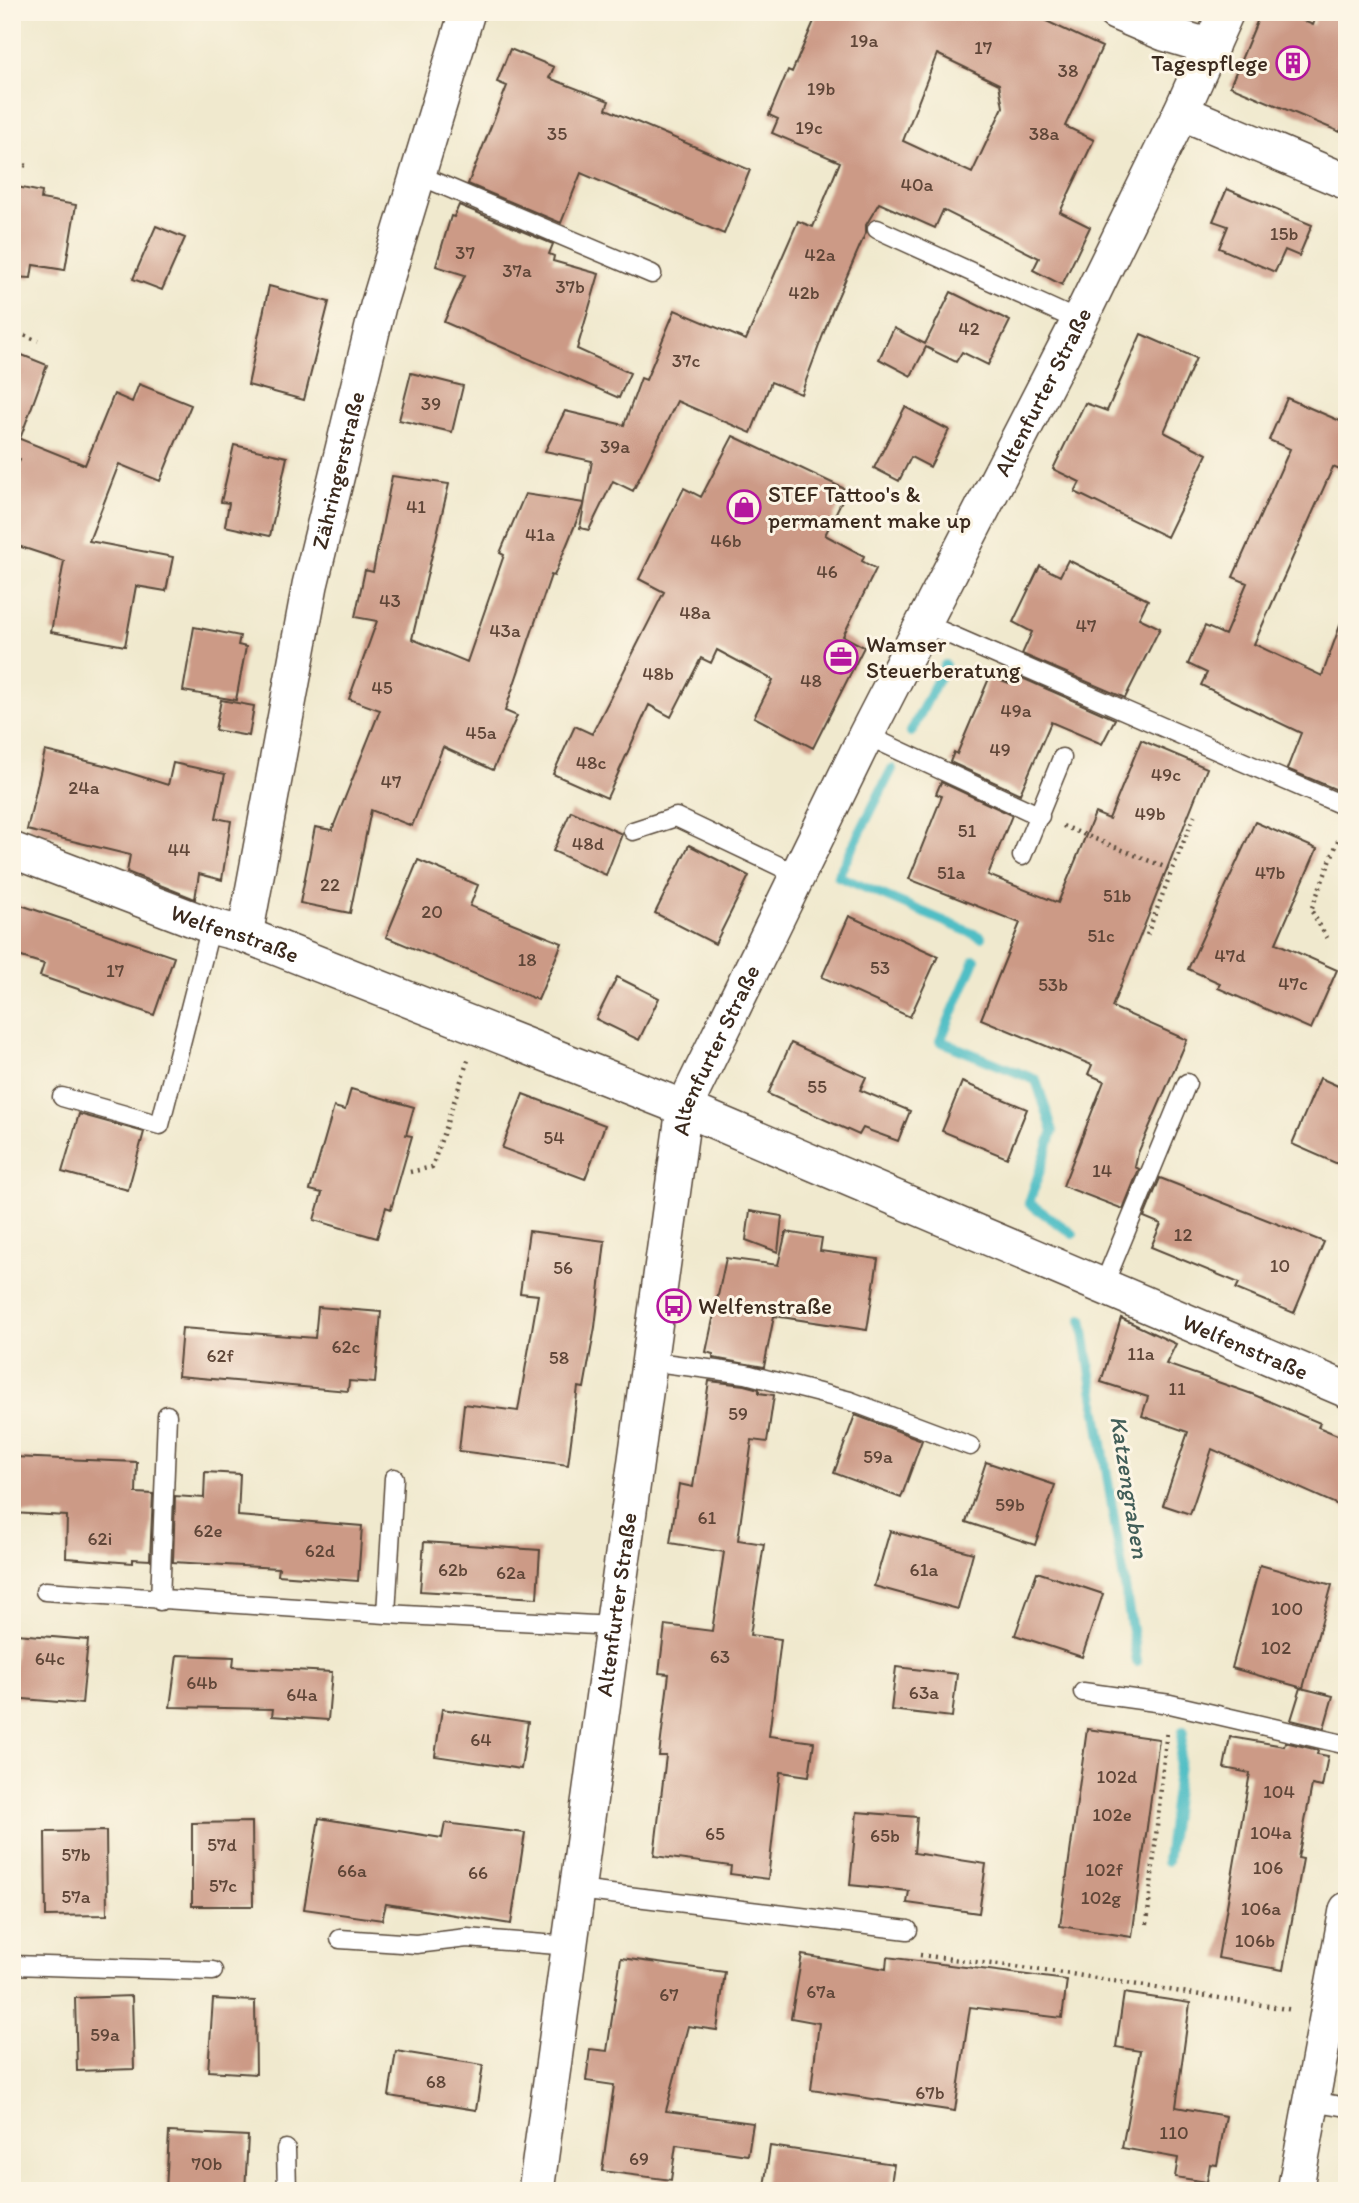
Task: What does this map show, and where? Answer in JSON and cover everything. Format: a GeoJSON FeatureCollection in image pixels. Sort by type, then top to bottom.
{"type":"FeatureCollection","features":[{"type":"Feature","properties":{"kind":"street","name":"Zähringerstraße"},"geometry":{"type":"LineString","coordinates":[[245,936],[310,585],[378,306],[467,12]]}},
{"type":"Feature","properties":{"kind":"street"},"geometry":{"type":"LineString","coordinates":[[1115,12],[1164,33],[1211,47]]}},
{"type":"Feature","properties":{"kind":"street","name":"Altenfurter Straße"},"geometry":{"type":"LineString","coordinates":[[536,2191],[684,1108],[866,735],[1079,321],[1181,112],[1226,12]]}},
{"type":"Feature","properties":{"kind":"street"},"geometry":{"type":"LineString","coordinates":[[1181,112],[1347,182]]}},
{"type":"Feature","properties":{"kind":"street","name":"Welfenstraße"},"geometry":{"type":"LineString","coordinates":[[12,850],[211,926],[245,936],[684,1108],[1102,1289],[1347,1390]]}},
{"type":"Feature","properties":{"kind":"street"},"geometry":{"type":"LineString","coordinates":[[1295,2191],[1347,1910]]}},
{"type":"Feature","properties":{"kind":"lane"},"geometry":{"type":"LineString","coordinates":[[416,174],[652,274]]}},
{"type":"Feature","properties":{"kind":"lane"},"geometry":{"type":"LineString","coordinates":[[877,229],[1079,321]]}},
{"type":"Feature","properties":{"kind":"lane"},"geometry":{"type":"LineString","coordinates":[[923,622],[1347,807]]}},
{"type":"Feature","properties":{"kind":"lane"},"geometry":{"type":"LineString","coordinates":[[866,735],[1040,816]]}},
{"type":"Feature","properties":{"kind":"lane"},"geometry":{"type":"LineString","coordinates":[[1022,856],[1062,758]]}},
{"type":"Feature","properties":{"kind":"lane"},"geometry":{"type":"LineString","coordinates":[[633,831],[676,817],[798,875]]}},
{"type":"Feature","properties":{"kind":"lane"},"geometry":{"type":"LineString","coordinates":[[62,1097],[160,1125],[211,926]]}},
{"type":"Feature","properties":{"kind":"lane"},"geometry":{"type":"LineString","coordinates":[[1102,1289],[1187,1083]]}},
{"type":"Feature","properties":{"kind":"lane"},"geometry":{"type":"LineString","coordinates":[[648,1361],[746,1374],[850,1401],[970,1446]]}},
{"type":"Feature","properties":{"kind":"lane"},"geometry":{"type":"LineString","coordinates":[[160,1601],[167,1415]]}},
{"type":"Feature","properties":{"kind":"lane"},"geometry":{"type":"LineString","coordinates":[[386,1614],[394,1478]]}},
{"type":"Feature","properties":{"kind":"lane"},"geometry":{"type":"LineString","coordinates":[[45,1591],[160,1601],[613,1626]]}},
{"type":"Feature","properties":{"kind":"lane"},"geometry":{"type":"LineString","coordinates":[[1083,1692],[1170,1704],[1347,1745]]}},
{"type":"Feature","properties":{"kind":"lane"},"geometry":{"type":"LineString","coordinates":[[578,1890],[908,1930]]}},
{"type":"Feature","properties":{"kind":"lane"},"geometry":{"type":"LineString","coordinates":[[340,1938],[416,1944],[467,1938],[569,1946]]}},
{"type":"Feature","properties":{"kind":"lane"},"geometry":{"type":"LineString","coordinates":[[12,1965],[213,1971]]}},
{"type":"Feature","properties":{"kind":"lane"},"geometry":{"type":"LineString","coordinates":[[1312,2101],[1347,2107]]}},
{"type":"Feature","properties":{"kind":"lane"},"geometry":{"type":"LineString","coordinates":[[286,2148],[286,2191]]}},
{"type":"Feature","properties":{"kind":"path"},"geometry":{"type":"LineString","coordinates":[[12,159],[31,168]]}},
{"type":"Feature","properties":{"kind":"path"},"geometry":{"type":"LineString","coordinates":[[12,330],[38,341]]}},
{"type":"Feature","properties":{"kind":"path"},"geometry":{"type":"LineString","coordinates":[[12,458],[22,461]]}},
{"type":"Feature","properties":{"kind":"path"},"geometry":{"type":"LineString","coordinates":[[1147,934],[1196,812]]}},
{"type":"Feature","properties":{"kind":"path"},"geometry":{"type":"LineString","coordinates":[[1040,816],[1172,870]]}},
{"type":"Feature","properties":{"kind":"path"},"geometry":{"type":"LineString","coordinates":[[1327,938],[1311,910],[1342,832]]}},
{"type":"Feature","properties":{"kind":"path"},"geometry":{"type":"LineString","coordinates":[[410,1172],[432,1167],[479,1027]]}},
{"type":"Feature","properties":{"kind":"path"},"geometry":{"type":"LineString","coordinates":[[1147,1924],[1170,1704]]}},
{"type":"Feature","properties":{"kind":"path"},"geometry":{"type":"LineString","coordinates":[[919,1955],[1071,1974],[1327,2015]]}},
{"type":"Feature","properties":{"kind":"building"},"geometry":{"type":"Polygon","coordinates":[[[818,12],[1047,12],[1044,20],[1102,47],[1065,126],[1094,140],[1060,212],[1090,227],[1062,285],[1033,270],[1039,258],[943,210],[935,228],[879,203],[866,225],[866,232],[833,308],[801,394],[771,382],[751,433],[677,401],[633,491],[613,481],[589,530],[580,528],[592,461],[545,451],[565,411],[624,425],[641,378],[646,380],[675,310],[746,340],[798,221],[813,227],[840,162],[772,133],[778,119],[769,115],[788,70],[792,72],[818,12]],[[937,54],[903,141],[972,173],[1003,107],[999,84],[937,54]]]}},
{"type":"Feature","properties":{"kind":"building","name":"Tagespflege"},"geometry":{"type":"Polygon","coordinates":[[[1261,12],[1282,12],[1313,25],[1318,12],[1347,12],[1347,116],[1340,132],[1230,86],[1261,12]]]}},
{"type":"Feature","properties":{"kind":"building"},"geometry":{"type":"Polygon","coordinates":[[[510,49],[554,67],[549,78],[609,101],[606,109],[750,170],[724,234],[581,173],[561,223],[468,184],[507,86],[497,82],[510,49]]]}},
{"type":"Feature","properties":{"kind":"building"},"geometry":{"type":"Polygon","coordinates":[[[12,186],[42,192],[41,199],[76,205],[65,270],[33,265],[31,278],[12,277],[12,186]]]}},
{"type":"Feature","properties":{"kind":"building"},"geometry":{"type":"Polygon","coordinates":[[[1227,189],[1312,225],[1299,256],[1285,250],[1275,272],[1219,248],[1228,226],[1213,221],[1227,189]]]}},
{"type":"Feature","properties":{"kind":"building"},"geometry":{"type":"Polygon","coordinates":[[[459,205],[553,244],[549,254],[554,256],[553,261],[599,274],[577,349],[630,373],[619,398],[444,322],[465,275],[436,266],[451,216],[454,217],[459,205]]]}},
{"type":"Feature","properties":{"kind":"building"},"geometry":{"type":"Polygon","coordinates":[[[156,226],[185,238],[162,290],[133,279],[156,226]]]}},
{"type":"Feature","properties":{"kind":"building"},"geometry":{"type":"Polygon","coordinates":[[[269,286],[329,302],[304,400],[248,385],[269,286]]]}},
{"type":"Feature","properties":{"kind":"building"},"geometry":{"type":"Polygon","coordinates":[[[951,292],[1010,321],[988,365],[962,352],[956,362],[926,347],[911,376],[879,359],[894,328],[925,344],[951,292]]]}},
{"type":"Feature","properties":{"kind":"building"},"geometry":{"type":"Polygon","coordinates":[[[1141,334],[1196,358],[1164,432],[1207,454],[1167,537],[1075,492],[1080,482],[1053,469],[1085,403],[1107,411],[1141,334]]]}},
{"type":"Feature","properties":{"kind":"building"},"geometry":{"type":"Polygon","coordinates":[[[12,351],[47,365],[20,439],[85,465],[114,394],[132,402],[139,384],[191,405],[160,481],[119,464],[89,541],[173,557],[166,591],[136,586],[125,646],[51,632],[64,561],[12,544],[12,351]]]}},
{"type":"Feature","properties":{"kind":"building"},"geometry":{"type":"Polygon","coordinates":[[[411,373],[463,386],[452,432],[399,420],[411,373]]]}},
{"type":"Feature","properties":{"kind":"building"},"geometry":{"type":"Polygon","coordinates":[[[1287,398],[1347,424],[1347,473],[1333,467],[1254,644],[1322,676],[1343,617],[1347,618],[1347,794],[1287,769],[1301,733],[1201,685],[1207,673],[1188,664],[1205,626],[1225,635],[1247,583],[1233,577],[1290,449],[1269,440],[1287,398]]]}},
{"type":"Feature","properties":{"kind":"building"},"geometry":{"type":"Polygon","coordinates":[[[905,407],[949,430],[930,467],[911,457],[899,481],[874,468],[905,407]]]}},
{"type":"Feature","properties":{"kind":"building"},"geometry":{"type":"Polygon","coordinates":[[[733,436],[847,490],[825,535],[864,556],[862,561],[876,569],[843,636],[864,647],[813,748],[754,717],[773,680],[717,650],[711,663],[701,658],[671,717],[649,705],[607,798],[553,774],[575,726],[592,734],[664,592],[639,579],[684,488],[701,497],[733,436]]]}},
{"type":"Feature","properties":{"kind":"building"},"geometry":{"type":"Polygon","coordinates":[[[234,445],[287,457],[270,536],[225,526],[229,503],[221,502],[234,445]]]}},
{"type":"Feature","properties":{"kind":"building"},"geometry":{"type":"Polygon","coordinates":[[[392,476],[449,484],[412,639],[467,662],[504,555],[500,553],[525,494],[584,503],[554,576],[551,575],[505,711],[517,716],[493,770],[443,747],[412,826],[371,810],[350,913],[300,903],[315,827],[332,830],[380,710],[349,699],[377,621],[355,617],[365,570],[373,572],[392,476]]]}},
{"type":"Feature","properties":{"kind":"building"},"geometry":{"type":"Polygon","coordinates":[[[1068,560],[1148,600],[1139,618],[1160,628],[1125,698],[1022,654],[1032,632],[1013,622],[1040,566],[1060,576],[1068,560]]]}},
{"type":"Feature","properties":{"kind":"building"},"geometry":{"type":"Polygon","coordinates":[[[194,627],[240,636],[238,645],[246,647],[236,700],[183,691],[194,627]]]}},
{"type":"Feature","properties":{"kind":"building"},"geometry":{"type":"Polygon","coordinates":[[[1013,674],[1115,719],[1102,744],[1051,722],[1020,794],[950,762],[954,752],[957,754],[990,676],[1009,683],[1013,674]]]}},
{"type":"Feature","properties":{"kind":"building"},"geometry":{"type":"Polygon","coordinates":[[[221,700],[254,706],[249,736],[215,730],[221,700]]]}},
{"type":"Feature","properties":{"kind":"building"},"geometry":{"type":"Polygon","coordinates":[[[1141,740],[1207,768],[1112,1007],[1187,1040],[1138,1153],[1135,1167],[1139,1169],[1123,1209],[1063,1186],[1104,1081],[1088,1074],[1092,1065],[981,1019],[1020,923],[909,879],[942,796],[936,794],[941,782],[1012,815],[988,875],[1058,903],[1095,813],[1109,819],[1141,740]]]}},
{"type":"Feature","properties":{"kind":"building"},"geometry":{"type":"Polygon","coordinates":[[[45,751],[104,765],[168,785],[173,763],[225,774],[216,818],[231,821],[222,880],[199,874],[195,899],[127,872],[130,855],[27,830],[45,751]]]}},
{"type":"Feature","properties":{"kind":"building"},"geometry":{"type":"Polygon","coordinates":[[[571,811],[622,834],[606,875],[553,851],[571,811]]]}},
{"type":"Feature","properties":{"kind":"building"},"geometry":{"type":"Polygon","coordinates":[[[1255,822],[1317,849],[1276,943],[1337,970],[1311,1029],[1218,988],[1220,983],[1188,969],[1255,822]]]}},
{"type":"Feature","properties":{"kind":"building"},"geometry":{"type":"Polygon","coordinates":[[[689,845],[749,876],[715,944],[655,913],[689,845]]]}},
{"type":"Feature","properties":{"kind":"building"},"geometry":{"type":"Polygon","coordinates":[[[418,860],[478,885],[470,906],[562,943],[538,1000],[386,937],[418,860]]]}},
{"type":"Feature","properties":{"kind":"building"},"geometry":{"type":"Polygon","coordinates":[[[12,902],[174,957],[154,1015],[40,976],[44,964],[12,954],[12,902]]]}},
{"type":"Feature","properties":{"kind":"building"},"geometry":{"type":"Polygon","coordinates":[[[849,916],[938,956],[910,1017],[822,977],[849,916]]]}},
{"type":"Feature","properties":{"kind":"building"},"geometry":{"type":"Polygon","coordinates":[[[617,977],[659,998],[639,1040],[596,1019],[617,977]]]}},
{"type":"Feature","properties":{"kind":"building"},"geometry":{"type":"Polygon","coordinates":[[[791,1043],[866,1077],[860,1090],[910,1111],[898,1141],[863,1128],[859,1135],[768,1094],[791,1043]]]}},
{"type":"Feature","properties":{"kind":"building"},"geometry":{"type":"Polygon","coordinates":[[[1320,1078],[1347,1090],[1347,1168],[1292,1144],[1320,1078]]]}},
{"type":"Feature","properties":{"kind":"building"},"geometry":{"type":"Polygon","coordinates":[[[962,1082],[1027,1109],[1007,1158],[942,1131],[962,1082]]]}},
{"type":"Feature","properties":{"kind":"building"},"geometry":{"type":"Polygon","coordinates":[[[351,1089],[414,1107],[406,1135],[412,1136],[391,1209],[386,1207],[377,1238],[314,1220],[322,1193],[310,1190],[334,1107],[345,1110],[351,1089]]]}},
{"type":"Feature","properties":{"kind":"building"},"geometry":{"type":"Polygon","coordinates":[[[523,1094],[605,1125],[585,1179],[502,1148],[523,1094]]]}},
{"type":"Feature","properties":{"kind":"building"},"geometry":{"type":"Polygon","coordinates":[[[79,1114],[144,1132],[128,1190],[62,1172],[79,1114]]]}},
{"type":"Feature","properties":{"kind":"building"},"geometry":{"type":"Polygon","coordinates":[[[1160,1178],[1324,1242],[1294,1313],[1236,1289],[1239,1283],[1151,1247],[1161,1224],[1144,1217],[1160,1178]]]}},
{"type":"Feature","properties":{"kind":"building"},"geometry":{"type":"Polygon","coordinates":[[[750,1211],[782,1216],[778,1252],[746,1240],[750,1211]]]}},
{"type":"Feature","properties":{"kind":"building"},"geometry":{"type":"Polygon","coordinates":[[[529,1231],[605,1241],[595,1327],[584,1388],[578,1387],[568,1465],[459,1451],[464,1404],[518,1411],[538,1295],[520,1293],[529,1231]]]}},
{"type":"Feature","properties":{"kind":"building"},"geometry":{"type":"Polygon","coordinates":[[[786,1232],[822,1238],[820,1251],[878,1259],[867,1330],[774,1316],[764,1367],[713,1358],[713,1354],[706,1352],[726,1258],[778,1265],[786,1232]]]}},
{"type":"Feature","properties":{"kind":"building"},"geometry":{"type":"Polygon","coordinates":[[[318,1307],[381,1312],[375,1383],[349,1381],[348,1391],[178,1376],[182,1328],[315,1338],[318,1307]]]}},
{"type":"Feature","properties":{"kind":"building"},"geometry":{"type":"Polygon","coordinates":[[[1121,1318],[1176,1344],[1166,1364],[1252,1394],[1320,1423],[1318,1427],[1347,1439],[1347,1509],[1212,1449],[1190,1514],[1163,1505],[1188,1432],[1142,1416],[1148,1397],[1101,1382],[1121,1318]]]}},
{"type":"Feature","properties":{"kind":"building"},"geometry":{"type":"Polygon","coordinates":[[[709,1381],[744,1385],[759,1389],[759,1393],[774,1395],[767,1442],[752,1440],[738,1540],[764,1544],[750,1635],[781,1639],[769,1736],[814,1742],[809,1776],[780,1772],[768,1879],[730,1874],[731,1866],[654,1856],[666,1756],[659,1756],[669,1674],[659,1673],[665,1625],[712,1631],[724,1552],[670,1543],[679,1484],[693,1487],[709,1381]]]}},
{"type":"Feature","properties":{"kind":"building"},"geometry":{"type":"Polygon","coordinates":[[[855,1415],[922,1440],[901,1498],[834,1473],[855,1415]]]}},
{"type":"Feature","properties":{"kind":"building"},"geometry":{"type":"Polygon","coordinates":[[[12,1457],[137,1462],[136,1493],[153,1494],[150,1560],[133,1559],[133,1563],[66,1558],[67,1516],[12,1513],[12,1457]]]}},
{"type":"Feature","properties":{"kind":"building"},"geometry":{"type":"Polygon","coordinates":[[[986,1462],[1055,1485],[1035,1545],[966,1522],[986,1462]]]}},
{"type":"Feature","properties":{"kind":"building"},"geometry":{"type":"Polygon","coordinates":[[[205,1472],[240,1474],[238,1516],[362,1526],[358,1581],[278,1575],[279,1568],[173,1562],[175,1496],[204,1498],[205,1472]]]}},
{"type":"Feature","properties":{"kind":"building"},"geometry":{"type":"Polygon","coordinates":[[[890,1531],[973,1553],[958,1609],[874,1586],[890,1531]]]}},
{"type":"Feature","properties":{"kind":"building"},"geometry":{"type":"Polygon","coordinates":[[[424,1542],[540,1550],[537,1598],[420,1591],[424,1542]]]}},
{"type":"Feature","properties":{"kind":"building"},"geometry":{"type":"Polygon","coordinates":[[[1260,1565],[1332,1585],[1303,1688],[1232,1668],[1260,1565]]]}},
{"type":"Feature","properties":{"kind":"building"},"geometry":{"type":"Polygon","coordinates":[[[1037,1572],[1103,1594],[1082,1657],[1015,1635],[1037,1572]]]}},
{"type":"Feature","properties":{"kind":"building"},"geometry":{"type":"Polygon","coordinates":[[[16,1634],[88,1640],[82,1704],[12,1698],[16,1634]]]}},
{"type":"Feature","properties":{"kind":"building"},"geometry":{"type":"Polygon","coordinates":[[[177,1655],[234,1657],[233,1667],[332,1672],[328,1720],[272,1716],[273,1709],[170,1707],[177,1655]]]}},
{"type":"Feature","properties":{"kind":"building"},"geometry":{"type":"Polygon","coordinates":[[[896,1667],[957,1674],[952,1717],[891,1710],[896,1667]]]}},
{"type":"Feature","properties":{"kind":"building"},"geometry":{"type":"Polygon","coordinates":[[[1301,1688],[1333,1696],[1324,1728],[1291,1720],[1301,1688]]]}},
{"type":"Feature","properties":{"kind":"building"},"geometry":{"type":"Polygon","coordinates":[[[442,1709],[528,1722],[521,1769],[435,1756],[442,1709]]]}},
{"type":"Feature","properties":{"kind":"building"},"geometry":{"type":"Polygon","coordinates":[[[1087,1729],[1159,1739],[1132,1937],[1060,1926],[1087,1729]]]}},
{"type":"Feature","properties":{"kind":"building"},"geometry":{"type":"Polygon","coordinates":[[[1230,1737],[1284,1746],[1285,1742],[1318,1750],[1317,1754],[1328,1756],[1322,1787],[1312,1785],[1298,1858],[1303,1859],[1283,1970],[1218,1958],[1250,1773],[1224,1768],[1230,1737]]]}},
{"type":"Feature","properties":{"kind":"building"},"geometry":{"type":"Polygon","coordinates":[[[857,1812],[917,1817],[914,1853],[986,1864],[979,1913],[907,1903],[909,1891],[850,1885],[857,1812]]]}},
{"type":"Feature","properties":{"kind":"building"},"geometry":{"type":"Polygon","coordinates":[[[319,1818],[442,1838],[445,1823],[525,1833],[511,1924],[386,1904],[382,1920],[304,1909],[319,1818]]]}},
{"type":"Feature","properties":{"kind":"building"},"geometry":{"type":"Polygon","coordinates":[[[252,1822],[253,1906],[192,1906],[192,1823],[252,1822]]]}},
{"type":"Feature","properties":{"kind":"building"},"geometry":{"type":"Polygon","coordinates":[[[106,1831],[107,1915],[46,1916],[45,1832],[106,1831]]]}},
{"type":"Feature","properties":{"kind":"building"},"geometry":{"type":"Polygon","coordinates":[[[802,1955],[886,1969],[887,1957],[1067,1980],[1062,2018],[970,2007],[955,2111],[811,2090],[819,2023],[791,2018],[802,1955]]]}},
{"type":"Feature","properties":{"kind":"building"},"geometry":{"type":"Polygon","coordinates":[[[621,1958],[725,1972],[717,2030],[688,2026],[666,2111],[753,2123],[748,2155],[676,2145],[671,2180],[602,2171],[614,2085],[586,2081],[590,2049],[607,2051],[621,1958]]]}},
{"type":"Feature","properties":{"kind":"building"},"geometry":{"type":"Polygon","coordinates":[[[1124,1993],[1190,2003],[1176,2107],[1226,2116],[1217,2165],[1210,2164],[1207,2182],[1175,2177],[1178,2158],[1122,2148],[1140,2051],[1116,2047],[1124,1993]]]}},
{"type":"Feature","properties":{"kind":"building"},"geometry":{"type":"Polygon","coordinates":[[[132,1996],[134,2069],[77,2071],[75,1998],[132,1996]]]}},
{"type":"Feature","properties":{"kind":"building"},"geometry":{"type":"Polygon","coordinates":[[[213,1999],[255,2001],[256,2074],[208,2071],[213,1999]]]}},
{"type":"Feature","properties":{"kind":"building"},"geometry":{"type":"Polygon","coordinates":[[[396,2051],[483,2065],[476,2110],[389,2096],[396,2051]]]}},
{"type":"Feature","properties":{"kind":"building"},"geometry":{"type":"Polygon","coordinates":[[[169,2132],[248,2136],[245,2191],[166,2191],[169,2132]]]}},
{"type":"Feature","properties":{"kind":"building"},"geometry":{"type":"Polygon","coordinates":[[[770,2146],[894,2164],[890,2191],[791,2191],[764,2187],[770,2146]]]}},
{"type":"Feature","properties":{"kind":"waterway","name":"Katzengraben"},"geometry":{"type":"LineString","coordinates":[[911,732],[945,665]]}},
{"type":"Feature","properties":{"kind":"waterway","name":"Katzengraben"},"geometry":{"type":"LineString","coordinates":[[892,769],[838,876],[981,937]]}},
{"type":"Feature","properties":{"kind":"waterway","name":"Katzengraben"},"geometry":{"type":"LineString","coordinates":[[975,960],[940,1041],[1036,1080],[1053,1131],[1029,1203],[1073,1234]]}},
{"type":"Feature","properties":{"kind":"waterway","name":"Katzengraben"},"geometry":{"type":"LineString","coordinates":[[1082,1319],[1137,1662]]}},
{"type":"Feature","properties":{"kind":"waterway","name":"Katzengraben"},"geometry":{"type":"LineString","coordinates":[[1167,1862],[1183,1731]]}},
{"type":"Feature","properties":{"kind":"place","name":"Tagespflege"},"geometry":{"type":"Point","coordinates":[1293,63]}},
{"type":"Feature","properties":{"kind":"place","name":"STEF Tattoo's & permament make up"},"geometry":{"type":"Point","coordinates":[744,507]}},
{"type":"Feature","properties":{"kind":"place","name":"Wamser Steuerberatung"},"geometry":{"type":"Point","coordinates":[841,657]}},
{"type":"Feature","properties":{"kind":"place","name":"Welfenstraße"},"geometry":{"type":"Point","coordinates":[674,1306]}}]}
